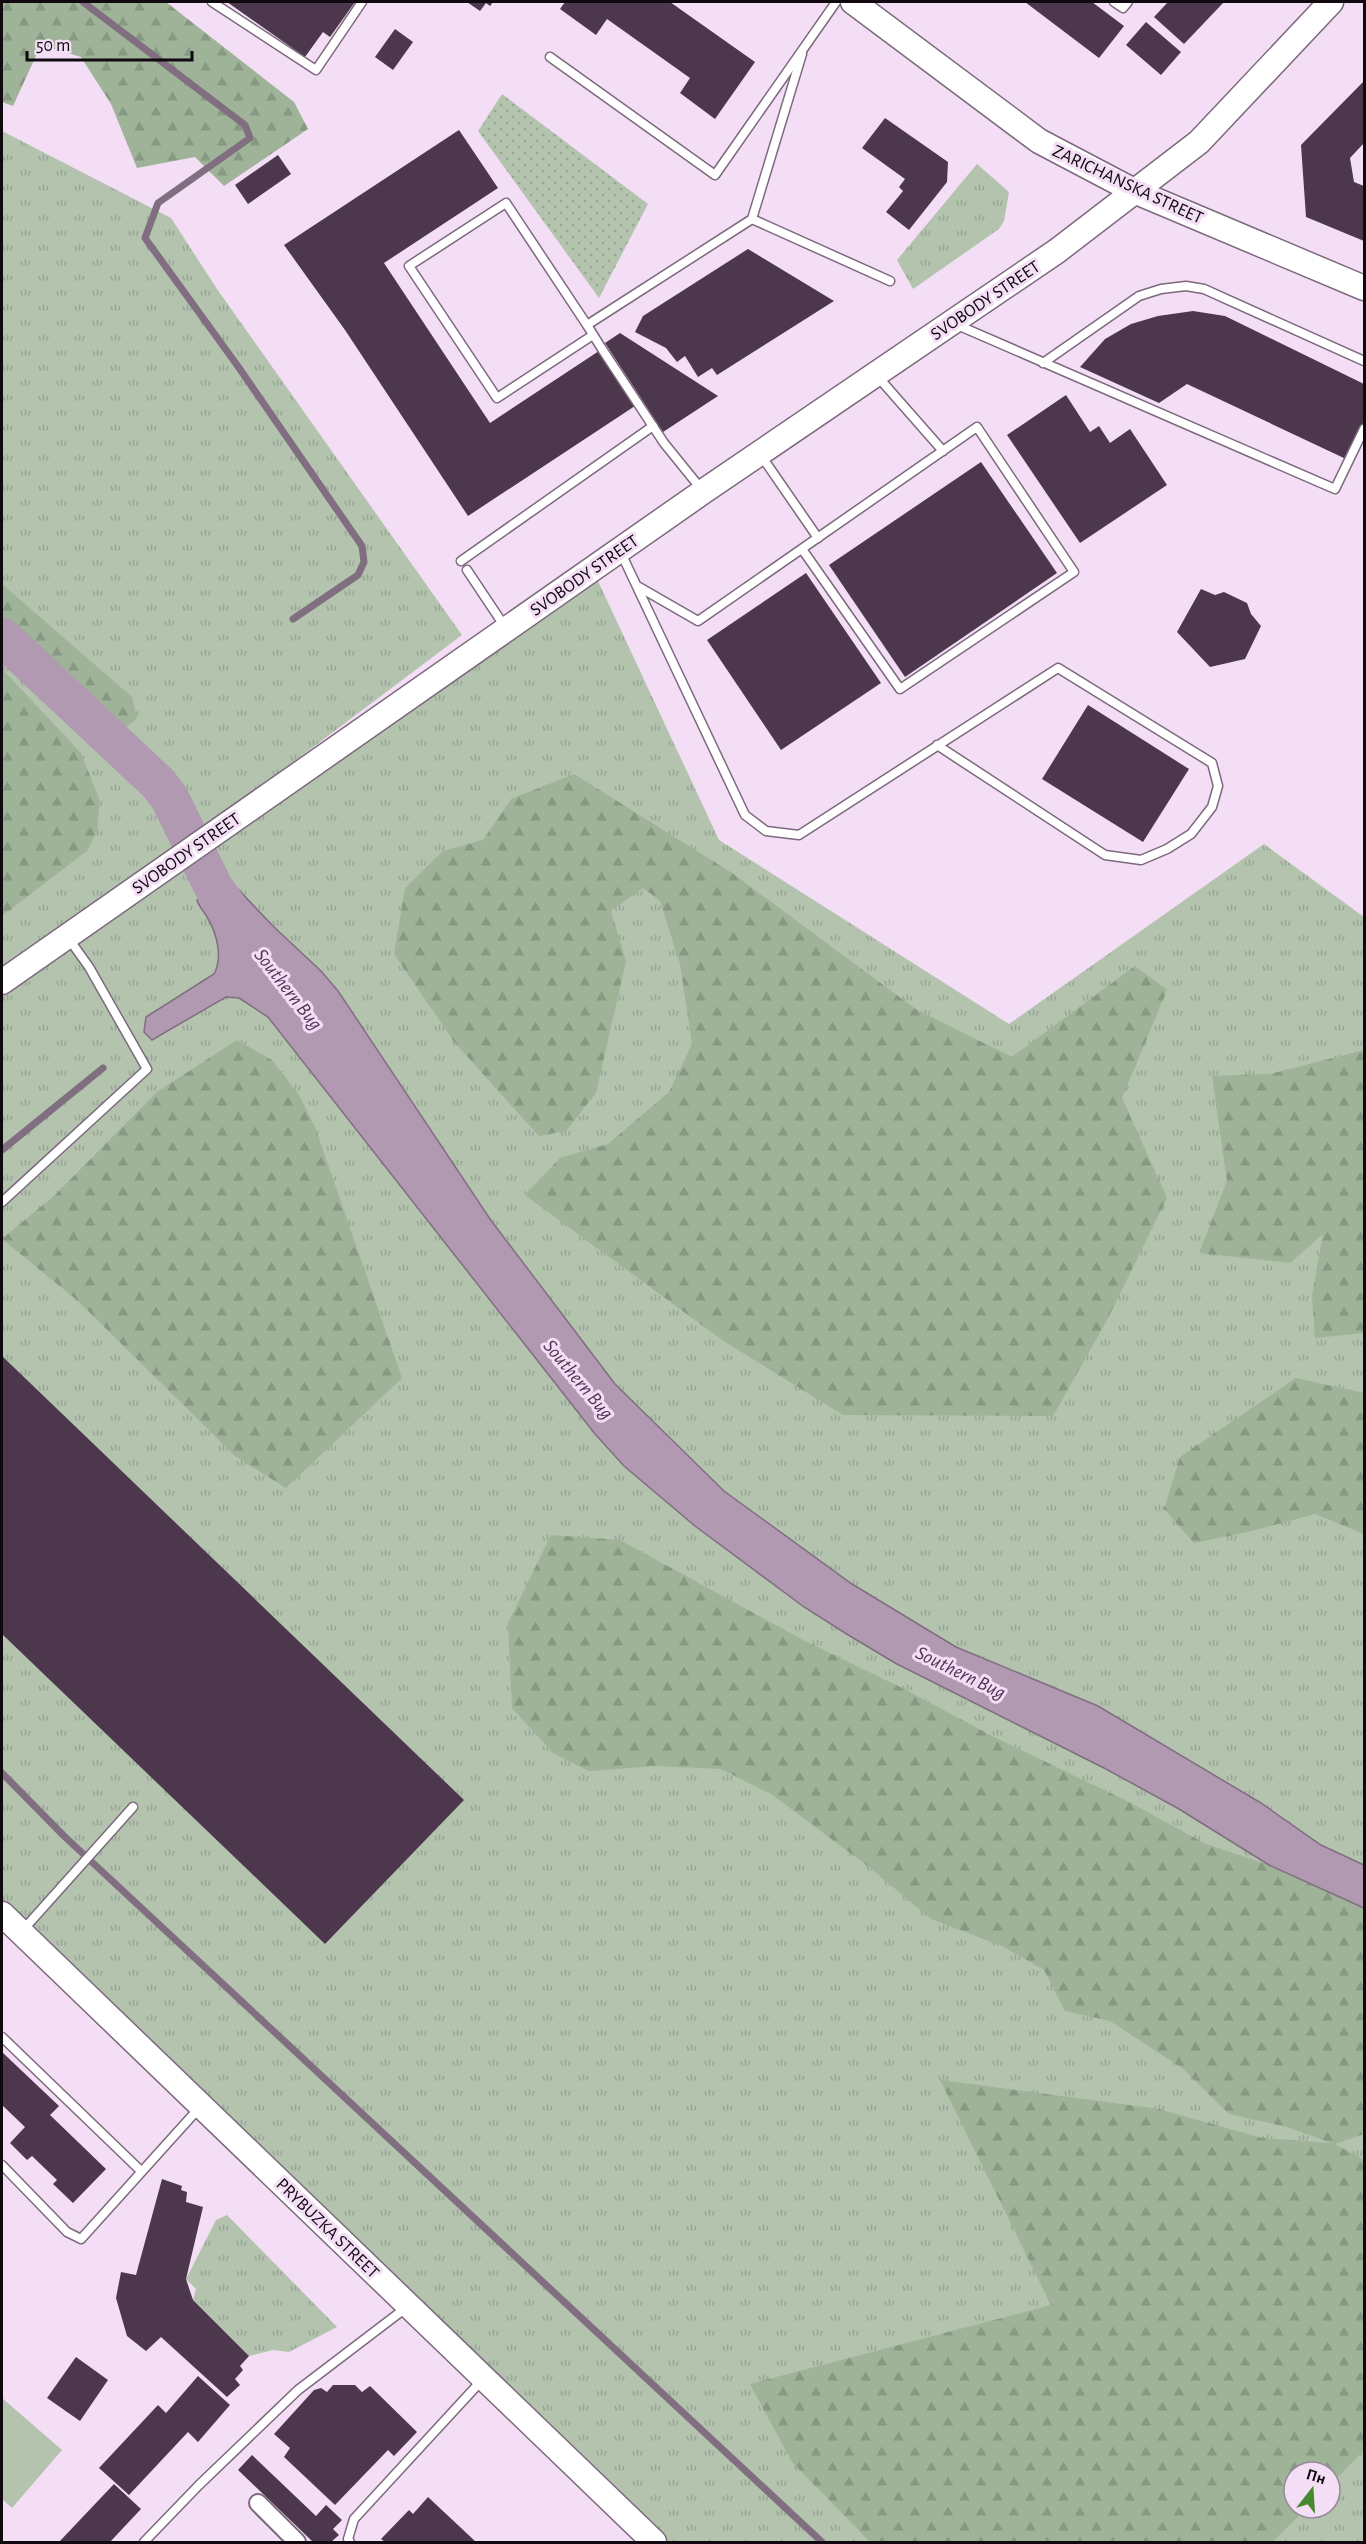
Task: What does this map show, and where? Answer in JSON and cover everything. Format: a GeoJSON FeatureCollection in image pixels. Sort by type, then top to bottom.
{"type":"FeatureCollection","features":[{"type":"Feature","properties":{"kind":"main road","name":"ZARICHANSKA STREET"},"geometry":{"type":"LineString","coordinates":[[853,2],[1039,141],[1134,191],[1365,288]]}},
{"type":"Feature","properties":{"kind":"main road","name":"SVOBODY STREET"},"geometry":{"type":"LineString","coordinates":[[1166,167],[1185,133],[1309,2]]}},
{"type":"Feature","properties":{"kind":"main road","name":"SVOBODY STREET"},"geometry":{"type":"LineString","coordinates":[[2,982],[704,491],[1058,251],[1199,142],[1331,2]]}},
{"type":"Feature","properties":{"kind":"main road","name":"PRYBUZKA STREET"},"geometry":{"type":"LineString","coordinates":[[2,1914],[654,2542]]}},
{"type":"Feature","properties":{"kind":"street"},"geometry":{"type":"LineString","coordinates":[[258,2503],[297,2542]]}},
{"type":"Feature","properties":{"kind":"lane"},"geometry":{"type":"LineString","coordinates":[[212,2],[316,70],[363,2]]}},
{"type":"Feature","properties":{"kind":"lane"},"geometry":{"type":"LineString","coordinates":[[550,57],[715,175],[836,2]]}},
{"type":"Feature","properties":{"kind":"lane"},"geometry":{"type":"LineString","coordinates":[[1114,2],[1123,8],[1128,2]]}},
{"type":"Feature","properties":{"kind":"lane"},"geometry":{"type":"LineString","coordinates":[[587,325],[752,219],[804,45]]}},
{"type":"Feature","properties":{"kind":"lane"},"geometry":{"type":"LineString","coordinates":[[594,335],[497,398],[409,266],[506,202],[594,335],[664,443],[704,491]]}},
{"type":"Feature","properties":{"kind":"lane"},"geometry":{"type":"LineString","coordinates":[[752,219],[890,281]]}},
{"type":"Feature","properties":{"kind":"lane"},"geometry":{"type":"LineString","coordinates":[[1043,363],[1139,296],[1161,289],[1186,286],[1204,289],[1365,361]]}},
{"type":"Feature","properties":{"kind":"lane"},"geometry":{"type":"LineString","coordinates":[[951,323],[1335,489],[1365,429]]}},
{"type":"Feature","properties":{"kind":"lane"},"geometry":{"type":"LineString","coordinates":[[875,375],[943,451]]}},
{"type":"Feature","properties":{"kind":"lane"},"geometry":{"type":"LineString","coordinates":[[461,561],[653,426]]}},
{"type":"Feature","properties":{"kind":"lane"},"geometry":{"type":"LineString","coordinates":[[638,587],[698,621],[977,427],[1074,572],[900,688],[802,549]]}},
{"type":"Feature","properties":{"kind":"lane"},"geometry":{"type":"LineString","coordinates":[[759,454],[818,538]]}},
{"type":"Feature","properties":{"kind":"lane"},"geometry":{"type":"LineString","coordinates":[[619,550],[745,815],[766,831],[799,835],[937,745],[1058,668],[1212,763],[1218,786],[1212,807],[1191,834],[1167,849],[1141,860],[1105,855],[937,745]]}},
{"type":"Feature","properties":{"kind":"lane"},"geometry":{"type":"LineString","coordinates":[[467,570],[506,629]]}},
{"type":"Feature","properties":{"kind":"lane"},"geometry":{"type":"LineString","coordinates":[[2,1202],[147,1069],[89,967],[67,936]]}},
{"type":"Feature","properties":{"kind":"lane"},"geometry":{"type":"LineString","coordinates":[[21,1933],[133,1807]]}},
{"type":"Feature","properties":{"kind":"lane"},"geometry":{"type":"LineString","coordinates":[[2,2037],[141,2171]]}},
{"type":"Feature","properties":{"kind":"lane"},"geometry":{"type":"LineString","coordinates":[[2,2165],[67,2232],[81,2239],[201,2106]]}},
{"type":"Feature","properties":{"kind":"lane"},"geometry":{"type":"LineString","coordinates":[[144,2542],[199,2485],[298,2390],[408,2306]]}},
{"type":"Feature","properties":{"kind":"lane"},"geometry":{"type":"LineString","coordinates":[[350,2542],[348,2539],[354,2519],[484,2378]]}},
{"type":"Feature","properties":{"kind":"green space"},"geometry":{"type":"Polygon","coordinates":[[[2,2],[166,2],[294,102],[308,129],[224,186],[195,157],[137,168],[111,104],[81,57],[41,45],[13,106],[2,102],[2,2]]]}},
{"type":"Feature","properties":{"kind":"green space"},"geometry":{"type":"Polygon","coordinates":[[[502,94],[648,204],[599,298],[478,131],[502,94]]]}},
{"type":"Feature","properties":{"kind":"green space"},"geometry":{"type":"Polygon","coordinates":[[[2,131],[171,218],[217,289],[462,635],[284,769],[2,968],[2,131]]]}},
{"type":"Feature","properties":{"kind":"green space"},"geometry":{"type":"Polygon","coordinates":[[[977,164],[1009,192],[1004,221],[999,229],[913,289],[897,260],[977,164]]]}},
{"type":"Feature","properties":{"kind":"green space"},"geometry":{"type":"Polygon","coordinates":[[[597,579],[719,840],[1009,1024],[1264,844],[1364,917],[1364,2542],[669,2542],[2,1900],[2,992],[597,579]]]}},
{"type":"Feature","properties":{"kind":"green space"},"geometry":{"type":"Polygon","coordinates":[[[2,584],[132,697],[137,718],[123,730],[101,717],[2,624],[2,584]]]}},
{"type":"Feature","properties":{"kind":"green space"},"geometry":{"type":"Polygon","coordinates":[[[2,669],[81,753],[100,801],[97,830],[88,850],[2,916],[2,669]]]}},
{"type":"Feature","properties":{"kind":"green space"},"geometry":{"type":"Polygon","coordinates":[[[574,774],[732,873],[917,1010],[1012,1057],[1135,966],[1167,990],[1122,1098],[1167,1198],[1107,1320],[1053,1416],[843,1415],[722,1340],[525,1195],[560,1158],[608,1144],[669,1092],[692,1044],[680,964],[660,901],[643,888],[611,911],[626,961],[596,1093],[566,1131],[539,1136],[455,1043],[394,954],[405,888],[443,851],[483,840],[511,799],[574,774]]]}},
{"type":"Feature","properties":{"kind":"green space"},"geometry":{"type":"Polygon","coordinates":[[[237,1040],[272,1060],[299,1095],[315,1127],[402,1378],[286,1488],[235,1456],[78,1301],[2,1239],[55,1195],[157,1092],[237,1040]]]}},
{"type":"Feature","properties":{"kind":"green space"},"geometry":{"type":"Polygon","coordinates":[[[1364,1050],[1364,1333],[1315,1338],[1312,1296],[1323,1234],[1290,1263],[1199,1253],[1227,1181],[1212,1076],[1270,1074],[1364,1050]]]}},
{"type":"Feature","properties":{"kind":"green space"},"geometry":{"type":"Polygon","coordinates":[[[1296,1378],[1364,1393],[1364,1534],[1315,1514],[1252,1531],[1194,1543],[1164,1509],[1180,1457],[1296,1378]]]}},
{"type":"Feature","properties":{"kind":"green space"},"geometry":{"type":"Polygon","coordinates":[[[551,1535],[620,1540],[803,1640],[902,1688],[996,1738],[1127,1801],[1206,1844],[1269,1865],[1364,1908],[1364,2134],[1335,2144],[1364,2160],[1364,2450],[1342,2473],[1342,2460],[1282,2460],[1282,2520],[1295,2520],[1272,2542],[870,2542],[792,2462],[750,2384],[1051,2305],[940,2080],[1159,2109],[1262,2138],[1331,2143],[1287,2127],[1229,2114],[1182,2068],[1110,2021],[1065,2011],[1044,1970],[1002,1946],[931,1919],[869,1867],[771,1794],[721,1769],[656,1766],[589,1771],[553,1753],[512,1708],[508,1623],[551,1535]]]}},
{"type":"Feature","properties":{"kind":"green space"},"geometry":{"type":"Polygon","coordinates":[[[227,2215],[337,2327],[289,2352],[273,2350],[249,2356],[193,2300],[196,2289],[186,2279],[216,2220],[227,2215]]]}},
{"type":"Feature","properties":{"kind":"green space"},"geometry":{"type":"Polygon","coordinates":[[[2,2398],[62,2450],[12,2508],[2,2499],[2,2398]]]}},
{"type":"Feature","properties":{"kind":"water"},"geometry":{"type":"Polygon","coordinates":[[[224,880],[232,883],[321,971],[338,991],[490,1219],[615,1384],[724,1491],[852,1584],[956,1647],[1098,1706],[1261,1803],[1321,1845],[1364,1865],[1364,1908],[1269,1865],[1179,1809],[1106,1769],[895,1663],[804,1607],[695,1526],[624,1466],[595,1434],[268,1017],[239,998],[226,997],[152,1040],[144,1032],[146,1017],[214,974],[218,961],[216,938],[211,923],[197,900],[224,880]]]}},
{"type":"Feature","properties":{"kind":"building"},"geometry":{"type":"Polygon","coordinates":[[[227,2],[355,2],[330,37],[323,32],[305,57],[227,2]]]}},
{"type":"Feature","properties":{"kind":"building"},"geometry":{"type":"Polygon","coordinates":[[[467,2],[493,2],[490,6],[486,3],[480,11],[467,2]]]}},
{"type":"Feature","properties":{"kind":"building"},"geometry":{"type":"Polygon","coordinates":[[[565,2],[670,2],[755,62],[715,119],[680,93],[690,78],[607,19],[596,35],[560,9],[565,2]]]}},
{"type":"Feature","properties":{"kind":"building"},"geometry":{"type":"Polygon","coordinates":[[[1025,2],[1092,2],[1124,26],[1099,58],[1025,2]]]}},
{"type":"Feature","properties":{"kind":"building"},"geometry":{"type":"Polygon","coordinates":[[[1168,2],[1224,2],[1184,44],[1154,17],[1168,2]]]}},
{"type":"Feature","properties":{"kind":"building"},"geometry":{"type":"Polygon","coordinates":[[[1146,22],[1181,52],[1161,75],[1126,45],[1146,22]]]}},
{"type":"Feature","properties":{"kind":"building"},"geometry":{"type":"Polygon","coordinates":[[[395,29],[413,42],[393,70],[375,57],[395,29]]]}},
{"type":"Feature","properties":{"kind":"building"},"geometry":{"type":"Polygon","coordinates":[[[1364,81],[1364,143],[1350,158],[1354,182],[1364,186],[1364,241],[1306,217],[1301,145],[1364,81]]]}},
{"type":"Feature","properties":{"kind":"building"},"geometry":{"type":"Polygon","coordinates":[[[885,118],[948,162],[947,182],[909,230],[886,212],[903,191],[899,187],[905,179],[862,148],[885,118]]]}},
{"type":"Feature","properties":{"kind":"building"},"geometry":{"type":"Polygon","coordinates":[[[459,130],[498,188],[384,263],[490,423],[602,349],[638,404],[468,516],[345,330],[284,245],[459,130]]]}},
{"type":"Feature","properties":{"kind":"building"},"geometry":{"type":"Polygon","coordinates":[[[278,155],[291,174],[248,204],[235,185],[278,155]]]}},
{"type":"Feature","properties":{"kind":"building"},"geometry":{"type":"Polygon","coordinates":[[[748,249],[834,301],[717,375],[712,368],[698,377],[685,356],[677,362],[666,348],[635,332],[643,316],[748,249]]]}},
{"type":"Feature","properties":{"kind":"building"},"geometry":{"type":"Polygon","coordinates":[[[1193,311],[1225,316],[1364,384],[1364,421],[1346,459],[1187,384],[1159,403],[1080,367],[1105,339],[1131,324],[1158,316],[1193,311]]]}},
{"type":"Feature","properties":{"kind":"building"},"geometry":{"type":"Polygon","coordinates":[[[620,333],[718,396],[663,432],[605,343],[620,333]]]}},
{"type":"Feature","properties":{"kind":"building"},"geometry":{"type":"Polygon","coordinates":[[[1066,395],[1090,432],[1099,426],[1110,443],[1130,429],[1167,485],[1080,543],[1007,435],[1066,395]]]}},
{"type":"Feature","properties":{"kind":"building"},"geometry":{"type":"Polygon","coordinates":[[[981,462],[1057,573],[905,677],[829,565],[981,462]]]}},
{"type":"Feature","properties":{"kind":"building"},"geometry":{"type":"Polygon","coordinates":[[[806,573],[881,683],[781,750],[707,640],[806,573]]]}},
{"type":"Feature","properties":{"kind":"building"},"geometry":{"type":"Polygon","coordinates":[[[1201,589],[1215,595],[1224,592],[1247,603],[1251,614],[1261,626],[1245,659],[1210,667],[1177,632],[1201,589]]]}},
{"type":"Feature","properties":{"kind":"building"},"geometry":{"type":"Polygon","coordinates":[[[1088,705],[1189,769],[1143,842],[1042,779],[1088,705]]]}},
{"type":"Feature","properties":{"kind":"building"},"geometry":{"type":"Polygon","coordinates":[[[2,1356],[464,1800],[325,1944],[2,1634],[2,1356]]]}},
{"type":"Feature","properties":{"kind":"building"},"geometry":{"type":"Polygon","coordinates":[[[2,2052],[59,2106],[50,2115],[106,2169],[73,2203],[53,2184],[57,2180],[32,2156],[27,2160],[10,2143],[25,2127],[2,2105],[2,2052]]]}},
{"type":"Feature","properties":{"kind":"building"},"geometry":{"type":"Polygon","coordinates":[[[162,2179],[182,2186],[181,2190],[187,2192],[186,2202],[203,2207],[186,2279],[193,2300],[249,2356],[240,2366],[243,2370],[235,2379],[240,2385],[227,2397],[161,2337],[146,2351],[127,2336],[116,2298],[121,2272],[136,2275],[162,2179]]]}},
{"type":"Feature","properties":{"kind":"building"},"geometry":{"type":"Polygon","coordinates":[[[76,2357],[108,2380],[80,2421],[47,2398],[76,2357]]]}},
{"type":"Feature","properties":{"kind":"building"},"geometry":{"type":"Polygon","coordinates":[[[198,2376],[230,2405],[198,2442],[188,2432],[129,2495],[99,2468],[158,2405],[166,2413],[198,2376]]]}},
{"type":"Feature","properties":{"kind":"building"},"geometry":{"type":"Polygon","coordinates":[[[333,2385],[355,2385],[362,2392],[370,2386],[417,2432],[394,2456],[388,2450],[335,2505],[284,2457],[290,2448],[274,2434],[314,2390],[321,2388],[327,2392],[333,2385]]]}},
{"type":"Feature","properties":{"kind":"building"},"geometry":{"type":"Polygon","coordinates":[[[252,2455],[316,2516],[326,2505],[342,2520],[333,2529],[339,2535],[331,2542],[313,2542],[238,2470],[252,2455]]]}},
{"type":"Feature","properties":{"kind":"building"},"geometry":{"type":"Polygon","coordinates":[[[114,2484],[141,2509],[110,2542],[59,2542],[114,2484]]]}},
{"type":"Feature","properties":{"kind":"building"},"geometry":{"type":"Polygon","coordinates":[[[428,2497],[476,2542],[385,2542],[381,2539],[409,2510],[413,2514],[428,2497]]]}},
{"type":"Feature","properties":{"kind":"waterway"},"geometry":{"type":"LineString","coordinates":[[83,2],[245,125],[250,138],[158,203],[145,238],[237,365],[362,546],[364,562],[358,575],[293,619]]}},
{"type":"Feature","properties":{"kind":"waterway","name":"Southern Bug"},"geometry":{"type":"LineString","coordinates":[[2,637],[158,783],[169,797],[214,888],[245,932]]}},
{"type":"Feature","properties":{"kind":"waterway"},"geometry":{"type":"LineString","coordinates":[[2,1150],[103,1068]]}},
{"type":"Feature","properties":{"kind":"waterway"},"geometry":{"type":"LineString","coordinates":[[2,1773],[64,1836],[822,2542]]}}]}
